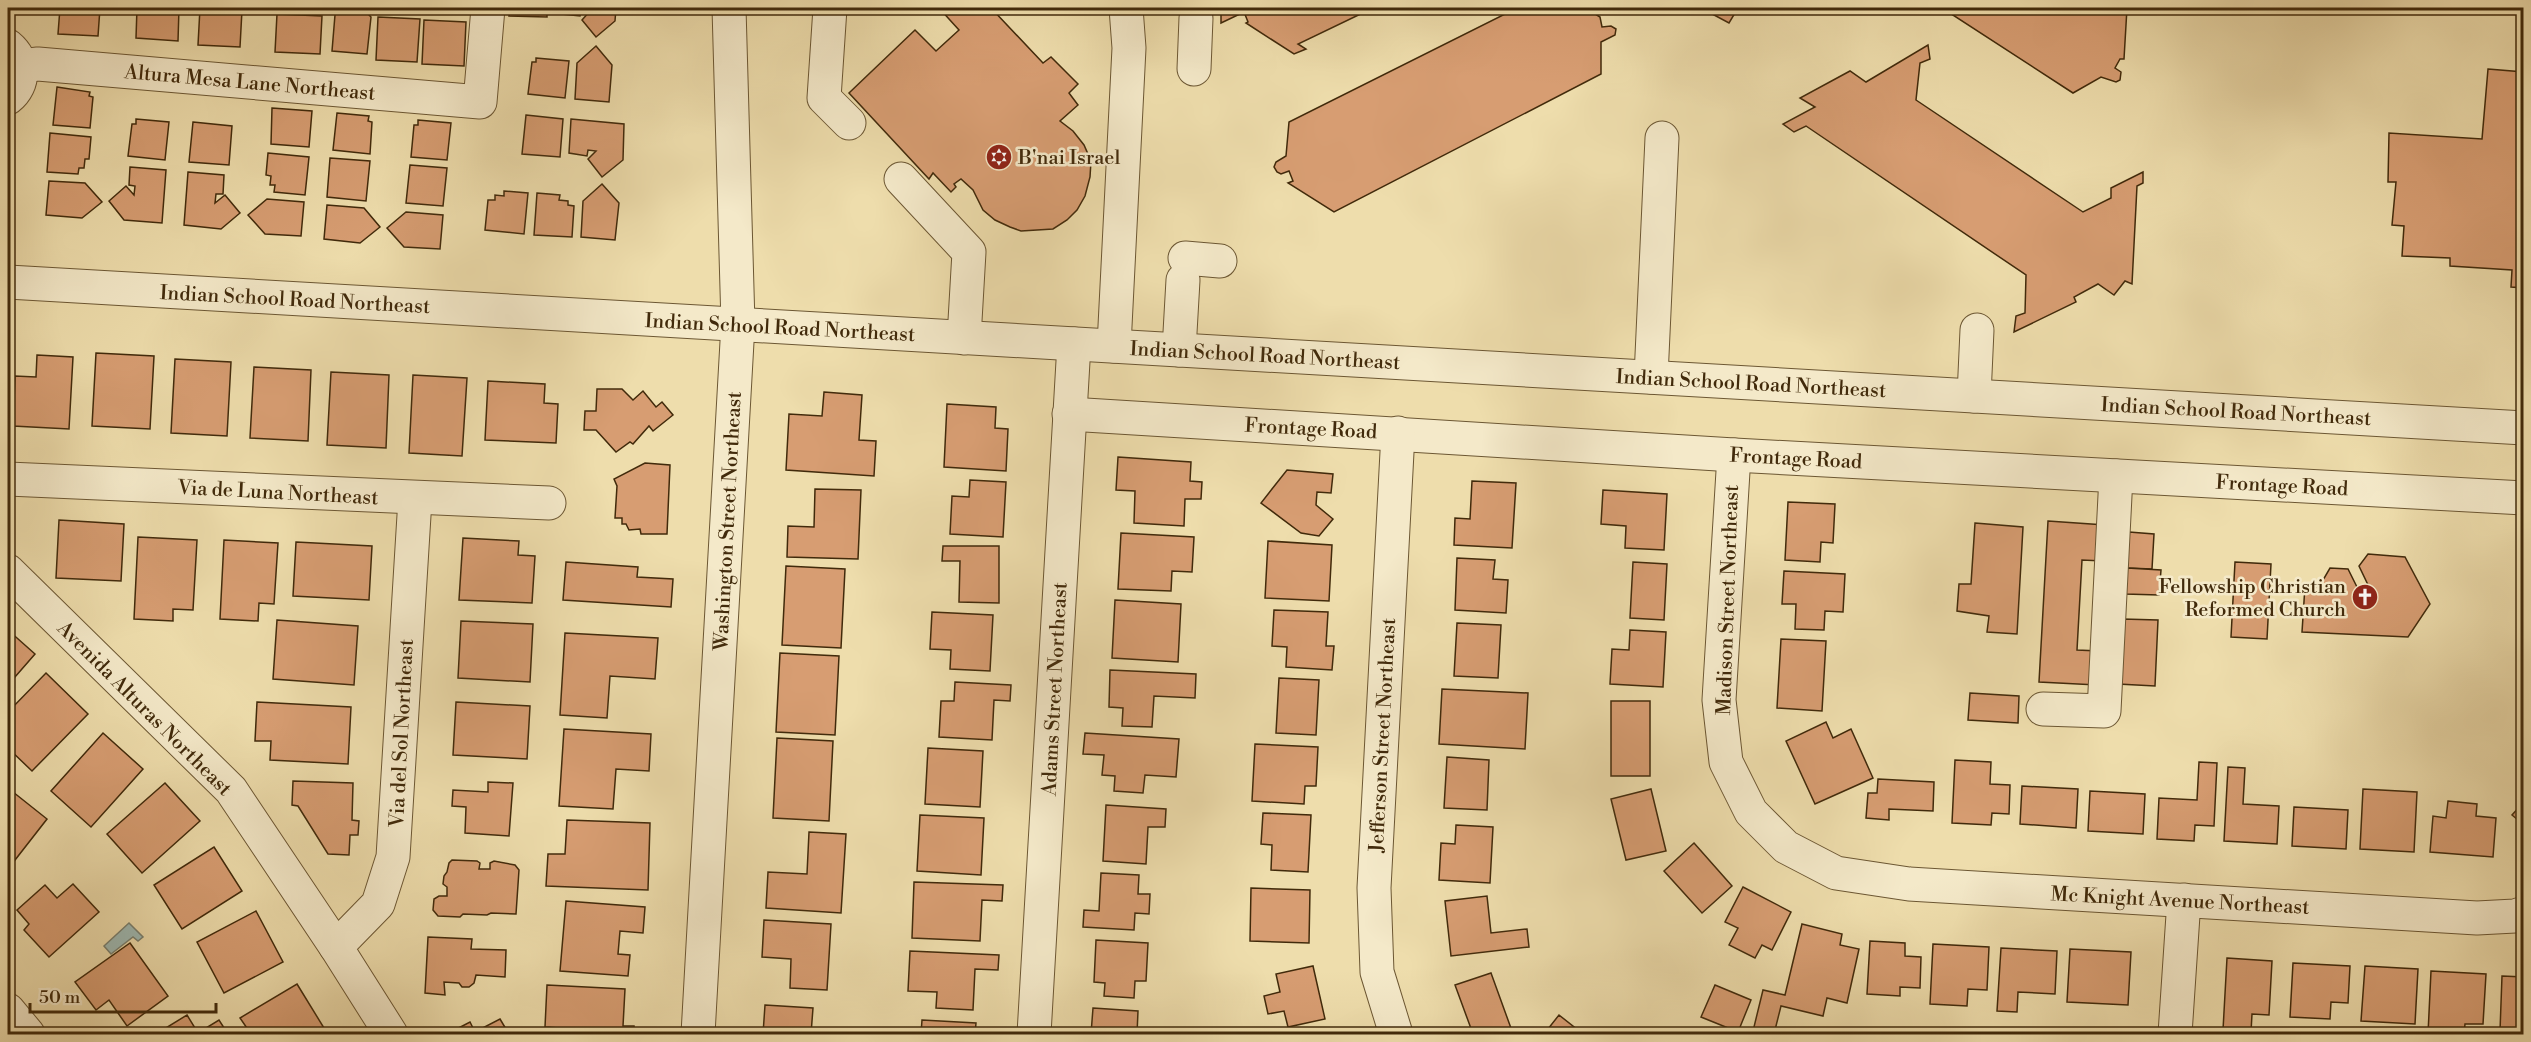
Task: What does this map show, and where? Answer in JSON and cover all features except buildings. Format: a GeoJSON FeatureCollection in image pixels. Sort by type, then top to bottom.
{"type":"FeatureCollection","features":[{"type":"Feature","properties":{"kind":"street","name":"Altura Mesa Lane Northeast"},"geometry":{"type":"LineString","coordinates":[[11,85],[39,64],[480,102],[488,8]]}},
{"type":"Feature","properties":{"kind":"street","name":"Washington Street Northeast"},"geometry":{"type":"LineString","coordinates":[[698,1035],[738,324],[729,8]]}},
{"type":"Feature","properties":{"kind":"street"},"geometry":{"type":"LineString","coordinates":[[830,8],[824,98],[849,123]]}},
{"type":"Feature","properties":{"kind":"street"},"geometry":{"type":"LineString","coordinates":[[1114,346],[1129,48],[1126,8]]}},
{"type":"Feature","properties":{"kind":"street"},"geometry":{"type":"LineString","coordinates":[[1194,69],[1196,18]]}},
{"type":"Feature","properties":{"kind":"street"},"geometry":{"type":"LineString","coordinates":[[1651,377],[1662,138]]}},
{"type":"Feature","properties":{"kind":"street"},"geometry":{"type":"LineString","coordinates":[[902,179],[969,252],[964,338]]}},
{"type":"Feature","properties":{"kind":"street"},"geometry":{"type":"LineString","coordinates":[[1179,350],[1184,269],[1220,261]]}},
{"type":"Feature","properties":{"kind":"street","name":"Indian School Road Northeast"},"geometry":{"type":"LineString","coordinates":[[8,282],[2523,428]]}},
{"type":"Feature","properties":{"kind":"street"},"geometry":{"type":"LineString","coordinates":[[1974,396],[1977,330]]}},
{"type":"Feature","properties":{"kind":"street","name":"Adams Street Northeast"},"geometry":{"type":"LineString","coordinates":[[1034,1035],[1074,344]]}},
{"type":"Feature","properties":{"kind":"street","name":"Frontage Road"},"geometry":{"type":"LineString","coordinates":[[1070,414],[1734,455],[2523,498]]}},
{"type":"Feature","properties":{"kind":"street","name":"Jefferson Street Northeast"},"geometry":{"type":"LineString","coordinates":[[1396,1035],[1377,972],[1374,888],[1398,433]]}},
{"type":"Feature","properties":{"kind":"street","name":"Madison Street Northeast"},"geometry":{"type":"LineString","coordinates":[[1734,455],[1719,700],[1726,762],[1751,812],[1786,847],[1836,873]]}},
{"type":"Feature","properties":{"kind":"street"},"geometry":{"type":"LineString","coordinates":[[2043,708],[2104,711],[2116,476]]}},
{"type":"Feature","properties":{"kind":"street","name":"Via de Luna Northeast"},"geometry":{"type":"LineString","coordinates":[[8,479],[415,499],[549,503]]}},
{"type":"Feature","properties":{"kind":"street","name":"Via del Sol Northeast"},"geometry":{"type":"LineString","coordinates":[[336,947],[378,904],[393,857],[415,499]]}},
{"type":"Feature","properties":{"kind":"street","name":"Avenida Alturas Northeast"},"geometry":{"type":"LineString","coordinates":[[8,571],[231,790],[336,947],[391,1035]]}},
{"type":"Feature","properties":{"kind":"street","name":"Mc Knight Avenue Northeast"},"geometry":{"type":"LineString","coordinates":[[1836,873],[1910,884],[2477,918],[2515,916],[2523,913]]}},
{"type":"Feature","properties":{"kind":"street"},"geometry":{"type":"LineString","coordinates":[[2175,1035],[2184,900]]}},
{"type":"Feature","properties":{"kind":"street"},"geometry":{"type":"LineString","coordinates":[[8,1011],[28,1035]]}},
{"type":"Feature","properties":{"kind":"water"},"geometry":{"type":"Polygon","coordinates":[[[129,923],[143,937],[138,941],[133,937],[111,954],[104,946],[129,923]]]}},
{"type":"Feature","properties":{"kind":"place","name":"B'nai Israel"},"geometry":{"type":"Point","coordinates":[999,157]}},
{"type":"Feature","properties":{"kind":"place","name":"Fellowship Christian Reformed Church"},"geometry":{"type":"Point","coordinates":[2365,597]}}]}
